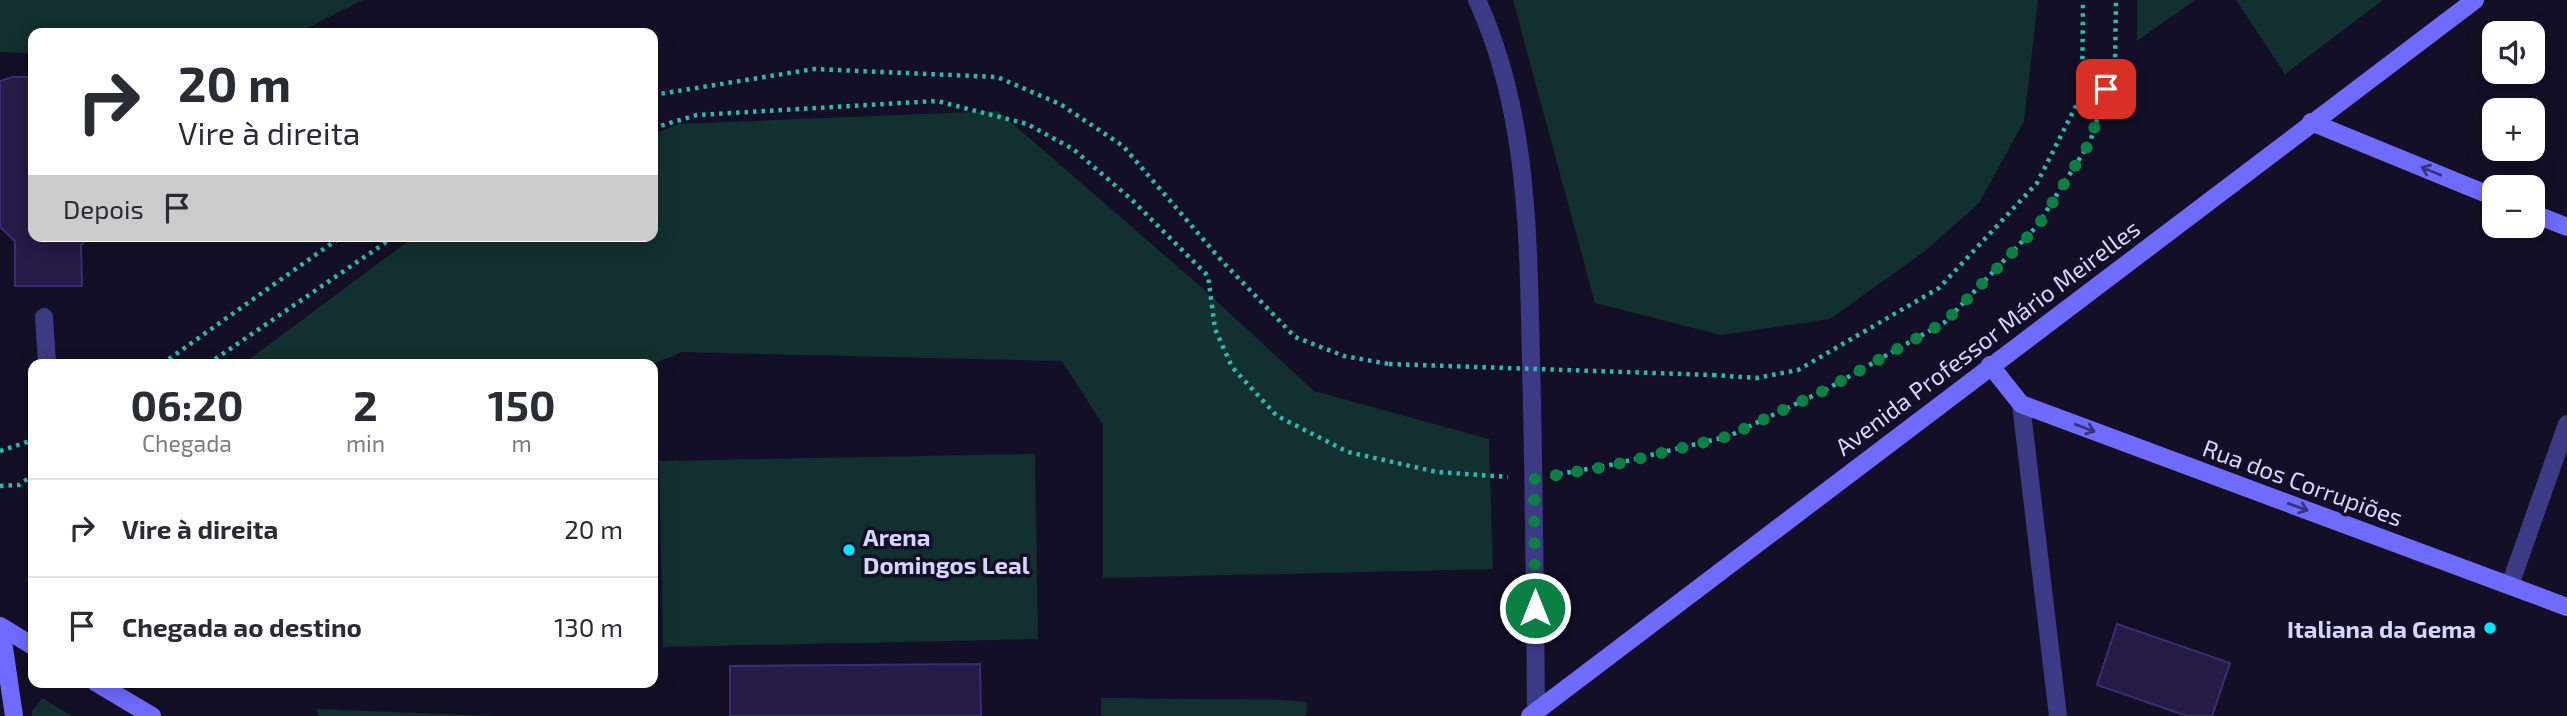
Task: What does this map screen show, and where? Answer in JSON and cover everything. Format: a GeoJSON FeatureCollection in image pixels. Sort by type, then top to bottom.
{"type":"FeatureCollection","features":[{"type":"Feature","properties":{"kind":"main road","name":"Avenida Professor Mário Meirelles"},"geometry":{"type":"LineString","coordinates":[[1533,714],[2475,0]]}},
{"type":"Feature","properties":{"kind":"main road"},"geometry":{"type":"LineString","coordinates":[[2311,122],[2482,192]]}},
{"type":"Feature","properties":{"kind":"main road"},"geometry":{"type":"LineString","coordinates":[[2545,219],[2567,228]]}},
{"type":"Feature","properties":{"kind":"main road"},"geometry":{"type":"LineString","coordinates":[[1990,365],[2021,404]]}},
{"type":"Feature","properties":{"kind":"main road","name":"Rua dos Corrupiões"},"geometry":{"type":"LineString","coordinates":[[2021,404],[2567,607]]}},
{"type":"Feature","properties":{"kind":"main road"},"geometry":{"type":"LineString","coordinates":[[1,626],[28,643]]}},
{"type":"Feature","properties":{"kind":"main road"},"geometry":{"type":"LineString","coordinates":[[1,626],[5,695],[14,716]]}},
{"type":"Feature","properties":{"kind":"main road"},"geometry":{"type":"LineString","coordinates":[[105,688],[152,716]]}},
{"type":"Feature","properties":{"kind":"street"},"geometry":{"type":"LineString","coordinates":[[1477,0],[1505,82],[1524,173],[1534,479],[1533,714]]}},
{"type":"Feature","properties":{"kind":"street"},"geometry":{"type":"LineString","coordinates":[[44,317],[47,359]]}},
{"type":"Feature","properties":{"kind":"street"},"geometry":{"type":"LineString","coordinates":[[2021,404],[2058,716]]}},
{"type":"Feature","properties":{"kind":"street"},"geometry":{"type":"LineString","coordinates":[[2511,585],[2567,424]]}},
{"type":"Feature","properties":{"kind":"path"},"geometry":{"type":"LineString","coordinates":[[658,94],[814,69],[997,77],[1060,104],[1123,146],[1221,260],[1295,337],[1344,356],[1389,364],[1756,378],[1798,370],[1939,288],[2037,183],[2082,94],[2083,0]]}},
{"type":"Feature","properties":{"kind":"path"},"geometry":{"type":"LineString","coordinates":[[658,127],[697,115],[937,101],[1027,124],[1073,149],[1131,198],[1208,276],[1215,329],[1232,367],[1278,416],[1349,452],[1437,472],[1534,479],[1610,466],[1729,436],[1827,389],[1945,322],[2038,226],[2090,142],[2115,63],[2116,0]]}},
{"type":"Feature","properties":{"kind":"path"},"geometry":{"type":"LineString","coordinates":[[169,359],[334,242]]}},
{"type":"Feature","properties":{"kind":"path"},"geometry":{"type":"LineString","coordinates":[[215,359],[386,242]]}},
{"type":"Feature","properties":{"kind":"path"},"geometry":{"type":"LineString","coordinates":[[0,451],[28,442]]}},
{"type":"Feature","properties":{"kind":"path"},"geometry":{"type":"LineString","coordinates":[[0,486],[19,485],[28,479]]}},
{"type":"Feature","properties":{"kind":"green space"},"geometry":{"type":"Polygon","coordinates":[[[0,0],[363,0],[307,28],[28,28],[28,53],[0,52],[0,0]]]}},
{"type":"Feature","properties":{"kind":"green space"},"geometry":{"type":"Polygon","coordinates":[[[1513,0],[2038,0],[2024,121],[1979,203],[1925,251],[1830,319],[1721,335],[1595,303],[1513,0]]]}},
{"type":"Feature","properties":{"kind":"green space"},"geometry":{"type":"Polygon","coordinates":[[[2137,0],[2195,0],[2137,41],[2137,0]]]}},
{"type":"Feature","properties":{"kind":"green space"},"geometry":{"type":"Polygon","coordinates":[[[2236,0],[2383,0],[2285,74],[2236,0]]]}},
{"type":"Feature","properties":{"kind":"green space"},"geometry":{"type":"Polygon","coordinates":[[[998,111],[1200,286],[1314,391],[1489,439],[1493,569],[1103,578],[1103,425],[1062,361],[682,352],[658,362],[658,359],[250,359],[407,242],[658,242],[658,133],[678,124],[998,111]]]}},
{"type":"Feature","properties":{"kind":"green space","name":"Arena Domingos Leal"},"geometry":{"type":"Polygon","coordinates":[[[1035,454],[1038,639],[663,647],[659,461],[1035,454]]]}},
{"type":"Feature","properties":{"kind":"green space"},"geometry":{"type":"Polygon","coordinates":[[[42,698],[72,716],[32,716],[32,711],[42,698]]]}},
{"type":"Feature","properties":{"kind":"green space"},"geometry":{"type":"Polygon","coordinates":[[[1101,698],[1307,702],[1306,716],[1101,716],[1101,698]]]}},
{"type":"Feature","properties":{"kind":"green space"},"geometry":{"type":"Polygon","coordinates":[[[317,709],[495,716],[318,716],[317,709]]]}},
{"type":"Feature","properties":{"kind":"building"},"geometry":{"type":"Polygon","coordinates":[[[13,77],[28,77],[28,242],[84,242],[81,245],[82,286],[15,286],[15,241],[0,227],[0,81],[13,77]]]}},
{"type":"Feature","properties":{"kind":"building"},"geometry":{"type":"Polygon","coordinates":[[[2117,624],[2230,663],[2212,716],[2187,716],[2097,685],[2117,624]]]}},
{"type":"Feature","properties":{"kind":"building"},"geometry":{"type":"Polygon","coordinates":[[[980,664],[981,716],[730,716],[730,666],[980,664]]]}},
{"type":"Feature","properties":{"kind":"place","name":"Arena Domingos Leal"},"geometry":{"type":"Point","coordinates":[849,550]}},
{"type":"Feature","properties":{"kind":"place","name":"Italiana da Gema"},"geometry":{"type":"Point","coordinates":[2490,628]}},
{"type":"Feature","properties":{"kind":"route"},"geometry":{"type":"LineString","coordinates":[[1535,608],[1534,479],[1610,466],[1729,436],[1827,389],[1945,322],[2038,226],[2090,142],[2106,89]]}}]}
